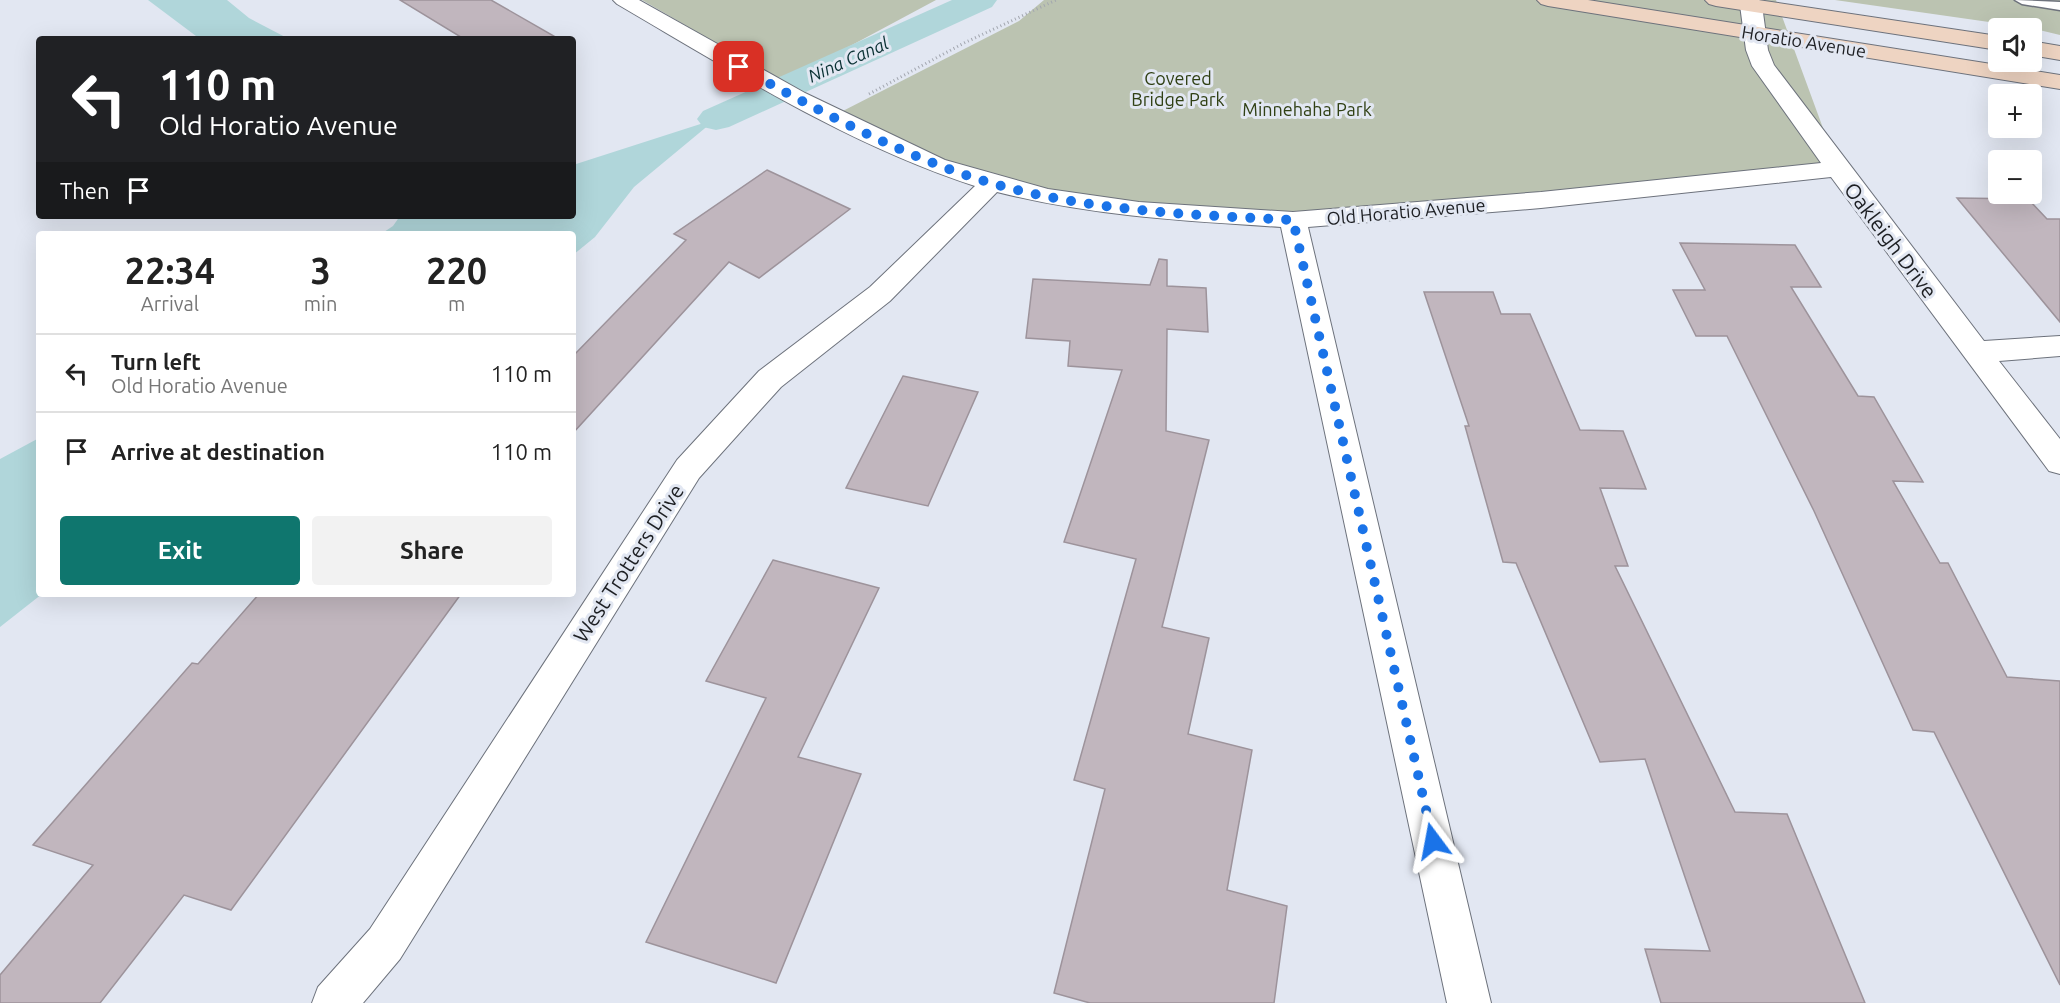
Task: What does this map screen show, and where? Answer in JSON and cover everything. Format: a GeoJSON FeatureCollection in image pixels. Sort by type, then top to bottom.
{"type":"FeatureCollection","features":[{"type":"Feature","properties":{"kind":"main road","name":"Horatio Avenue"},"geometry":{"type":"LineString","coordinates":[[1548,0],[2060,82]]}},
{"type":"Feature","properties":{"kind":"main road","name":"Horatio Avenue"},"geometry":{"type":"LineString","coordinates":[[1716,0],[1751,3],[1988,41]]}},
{"type":"Feature","properties":{"kind":"main road"},"geometry":{"type":"LineString","coordinates":[[2042,50],[2060,53]]}},
{"type":"Feature","properties":{"kind":"street","name":"Old Horatio Avenue"},"geometry":{"type":"LineString","coordinates":[[624,0],[720,57],[797,98],[936,165],[992,183],[1048,197],[1139,210],[1293,220],[1541,200],[1838,169]]}},
{"type":"Feature","properties":{"kind":"street","name":"Oakleigh Drive"},"geometry":{"type":"LineString","coordinates":[[1751,3],[1756,51],[1763,66],[1838,169],[2060,462]]}},
{"type":"Feature","properties":{"kind":"street","name":"West Trotters Drive"},"geometry":{"type":"LineString","coordinates":[[334,1003],[385,944],[688,469],[770,380],[880,294],[992,183]]}},
{"type":"Feature","properties":{"kind":"street"},"geometry":{"type":"LineString","coordinates":[[1293,220],[1469,1003]]}},
{"type":"Feature","properties":{"kind":"street"},"geometry":{"type":"LineString","coordinates":[[1976,352],[2060,346]]}},
{"type":"Feature","properties":{"kind":"lane"},"geometry":{"type":"LineString","coordinates":[[2022,0],[2060,6]]}},
{"type":"Feature","properties":{"kind":"path"},"geometry":{"type":"LineString","coordinates":[[833,116],[895,78],[1056,0]]}},
{"type":"Feature","properties":{"kind":"green space"},"geometry":{"type":"Polygon","coordinates":[[[642,0],[936,0],[783,82],[642,0]]]}},
{"type":"Feature","properties":{"kind":"green space","name":"Minnehaha Park"},"geometry":{"type":"Polygon","coordinates":[[[1044,0],[1776,0],[1838,169],[1541,200],[1229,217],[992,183],[833,116],[1019,21],[1044,0]]]}},
{"type":"Feature","properties":{"kind":"green space"},"geometry":{"type":"Polygon","coordinates":[[[1835,0],[2060,0],[2060,35],[2042,31],[2042,18],[1988,18],[1988,22],[1835,0]]]}},
{"type":"Feature","properties":{"kind":"shaded area"},"geometry":{"type":"Polygon","coordinates":[[[148,0],[227,0],[249,18],[283,36],[196,36],[148,0]]]}},
{"type":"Feature","properties":{"kind":"shaded area"},"geometry":{"type":"Polygon","coordinates":[[[716,119],[634,187],[595,237],[576,253],[576,231],[386,231],[398,219],[576,219],[576,164],[716,119]]]}},
{"type":"Feature","properties":{"kind":"shaded area"},"geometry":{"type":"Polygon","coordinates":[[[36,440],[36,597],[38,597],[0,627],[0,459],[36,440]]]}},
{"type":"Feature","properties":{"kind":"building"},"geometry":{"type":"Polygon","coordinates":[[[400,0],[491,0],[554,36],[459,36],[400,0]]]}},
{"type":"Feature","properties":{"kind":"building"},"geometry":{"type":"Polygon","coordinates":[[[767,170],[850,209],[759,278],[729,262],[576,430],[576,353],[686,240],[674,234],[767,170]]]}},
{"type":"Feature","properties":{"kind":"building"},"geometry":{"type":"Polygon","coordinates":[[[1957,198],[1988,198],[1988,204],[2033,204],[2047,219],[2060,219],[2060,322],[1957,198]]]}},
{"type":"Feature","properties":{"kind":"building"},"geometry":{"type":"Polygon","coordinates":[[[1680,243],[1795,245],[1821,287],[1791,287],[1858,396],[1874,397],[1923,482],[1893,481],[1940,563],[1948,563],[2007,677],[2060,681],[2060,985],[1934,732],[1913,730],[1814,511],[1727,336],[1696,336],[1673,290],[1705,290],[1680,243]]]}},
{"type":"Feature","properties":{"kind":"building"},"geometry":{"type":"Polygon","coordinates":[[[1159,259],[1167,260],[1167,286],[1206,288],[1208,332],[1167,329],[1166,431],[1209,440],[1162,627],[1209,638],[1188,734],[1252,750],[1227,890],[1287,906],[1274,1003],[1090,1003],[1054,993],[1105,789],[1074,780],[1136,559],[1064,542],[1122,370],[1068,366],[1070,341],[1026,338],[1033,279],[1150,285],[1159,259]]]}},
{"type":"Feature","properties":{"kind":"building"},"geometry":{"type":"Polygon","coordinates":[[[1424,292],[1493,292],[1501,314],[1530,314],[1580,430],[1623,431],[1646,489],[1600,488],[1628,566],[1615,566],[1735,812],[1787,814],[1865,1003],[1661,1003],[1645,949],[1710,951],[1645,759],[1600,762],[1516,563],[1503,562],[1465,426],[1469,426],[1424,292]]]}},
{"type":"Feature","properties":{"kind":"building"},"geometry":{"type":"Polygon","coordinates":[[[903,376],[978,392],[928,506],[846,488],[903,376]]]}},
{"type":"Feature","properties":{"kind":"building"},"geometry":{"type":"Polygon","coordinates":[[[773,560],[879,588],[798,757],[861,774],[776,983],[646,942],[766,698],[706,681],[773,560]]]}},
{"type":"Feature","properties":{"kind":"building"},"geometry":{"type":"Polygon","coordinates":[[[256,597],[459,597],[231,910],[184,895],[100,1003],[0,1003],[0,975],[93,865],[33,845],[192,663],[198,664],[256,597]]]}},
{"type":"Feature","properties":{"kind":"waterway","name":"Nina Canal"},"geometry":{"type":"LineString","coordinates":[[716,119],[980,0]]}},
{"type":"Feature","properties":{"kind":"route"},"geometry":{"type":"LineString","coordinates":[[739,67],[797,98],[936,165],[992,183],[1048,197],[1139,210],[1293,220],[1433,841]]}},
{"type":"Feature","properties":{"kind":"park label","name":"Covered Bridge Park"},"geometry":{"type":"Point","coordinates":[1178,88]}}]}
